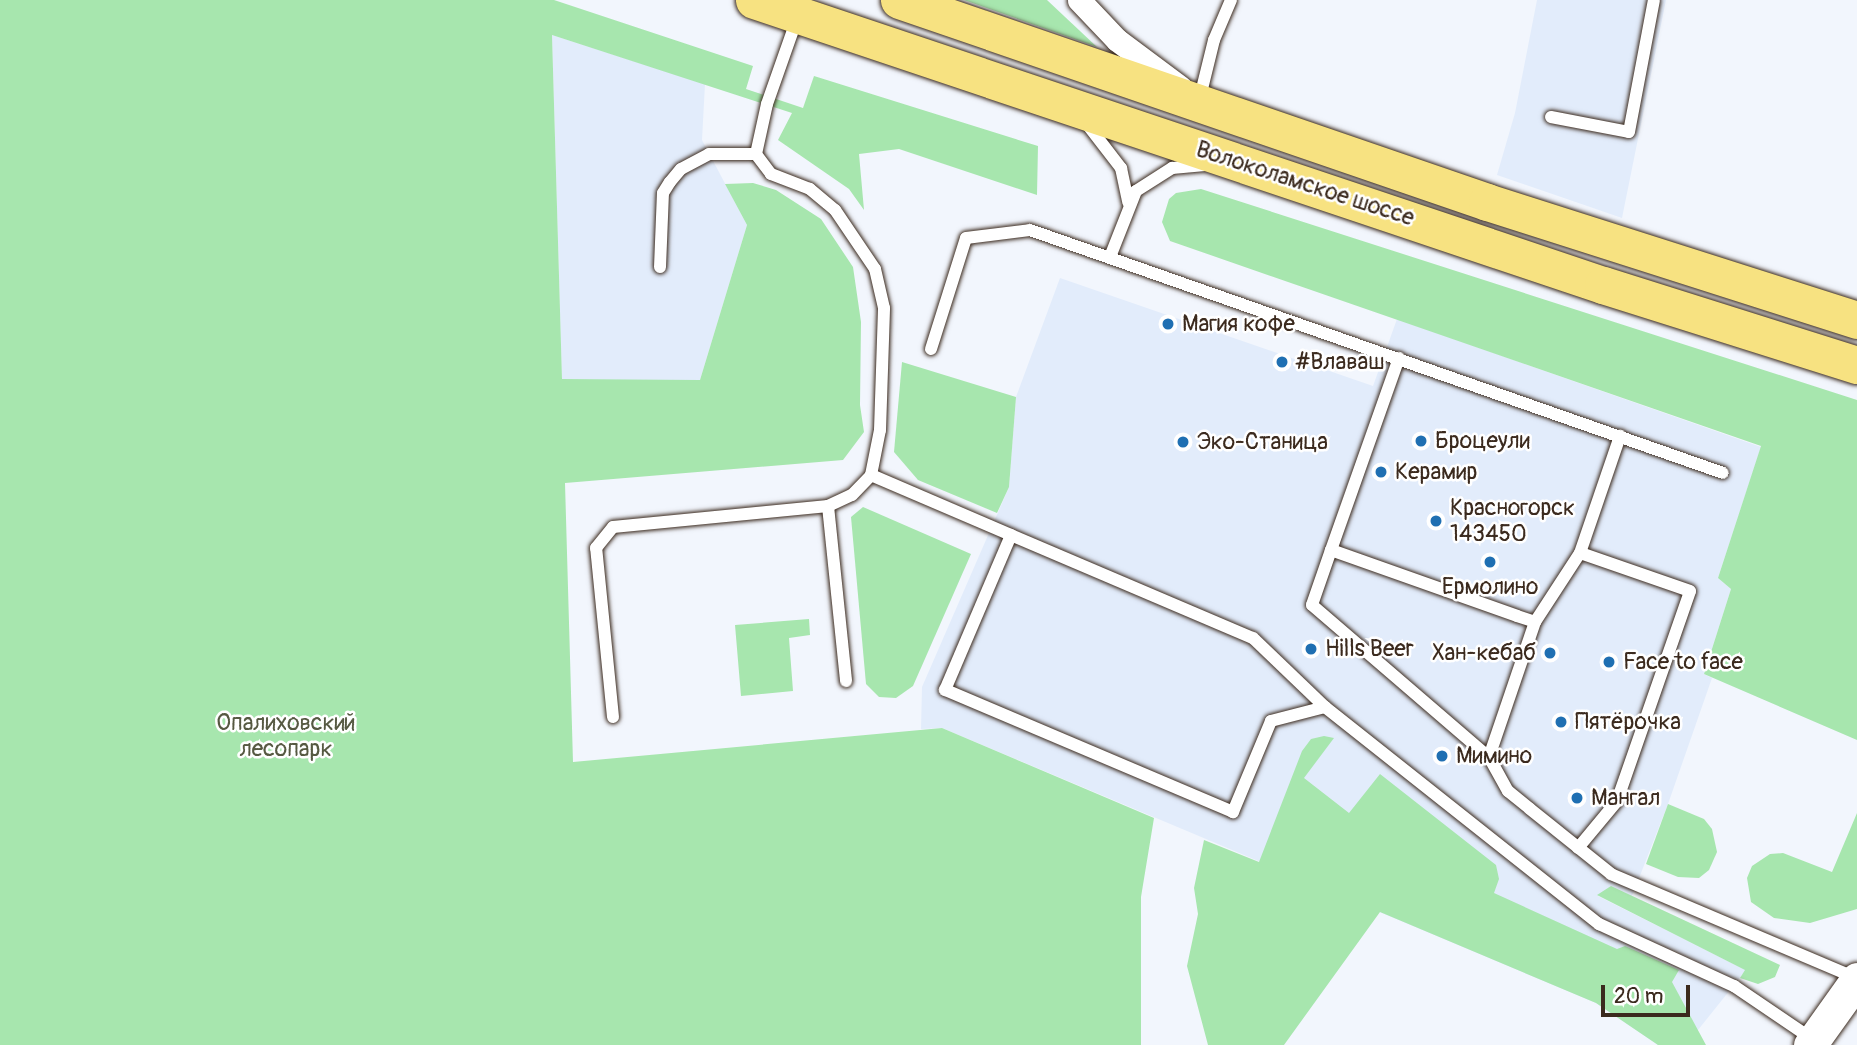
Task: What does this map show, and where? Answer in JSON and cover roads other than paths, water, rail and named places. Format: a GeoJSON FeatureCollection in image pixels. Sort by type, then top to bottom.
{"type":"FeatureCollection","features":[{"type":"Feature","properties":{"kind":"main road","name":"Волоколамское шоссе"},"geometry":{"type":"LineString","coordinates":[[754,0],[1048,100],[1857,365]]}},
{"type":"Feature","properties":{"kind":"main road","name":"Волоколамское шоссе"},"geometry":{"type":"LineString","coordinates":[[899,0],[1487,202],[1857,320]]}},
{"type":"Feature","properties":{"kind":"street"},"geometry":{"type":"LineString","coordinates":[[1079,0],[1117,40],[1199,101]]}},
{"type":"Feature","properties":{"kind":"street"},"geometry":{"type":"LineString","coordinates":[[1812,1043],[1857,979]]}},
{"type":"Feature","properties":{"kind":"lane"},"geometry":{"type":"LineString","coordinates":[[1199,101],[1214,40],[1231,0]]}},
{"type":"Feature","properties":{"kind":"lane"},"geometry":{"type":"LineString","coordinates":[[1550,117],[1629,132],[1654,0]]}},
{"type":"Feature","properties":{"kind":"lane"},"geometry":{"type":"LineString","coordinates":[[613,718],[596,548],[612,527],[828,506],[852,495],[871,475],[880,430],[884,308],[875,269],[835,209],[810,189],[771,174],[756,153],[767,104],[798,15]]}},
{"type":"Feature","properties":{"kind":"lane"},"geometry":{"type":"LineString","coordinates":[[1048,100],[1084,121],[1111,150],[1121,168],[1128,202]]}},
{"type":"Feature","properties":{"kind":"lane"},"geometry":{"type":"LineString","coordinates":[[660,267],[663,193],[670,182],[681,169],[709,154],[756,153]]}},
{"type":"Feature","properties":{"kind":"lane"},"geometry":{"type":"LineString","coordinates":[[1110,257],[1128,202],[1152,178],[1172,168],[1195,164],[1254,168]]}},
{"type":"Feature","properties":{"kind":"lane"},"geometry":{"type":"LineString","coordinates":[[931,349],[967,238],[1030,230],[1723,473]]}},
{"type":"Feature","properties":{"kind":"lane"},"geometry":{"type":"LineString","coordinates":[[1399,358],[1312,605],[1489,757],[1508,791],[1611,874],[1857,979]]}},
{"type":"Feature","properties":{"kind":"lane"},"geometry":{"type":"LineString","coordinates":[[1489,757],[1535,622],[1580,552],[1620,436]]}},
{"type":"Feature","properties":{"kind":"lane"},"geometry":{"type":"LineString","coordinates":[[871,475],[1253,638],[1325,707],[1599,924],[1734,986],[1812,1043]]}},
{"type":"Feature","properties":{"kind":"lane"},"geometry":{"type":"LineString","coordinates":[[828,506],[846,681]]}},
{"type":"Feature","properties":{"kind":"lane"},"geometry":{"type":"LineString","coordinates":[[1011,535],[945,690],[1233,812],[1271,721],[1325,707]]}},
{"type":"Feature","properties":{"kind":"lane"},"geometry":{"type":"LineString","coordinates":[[1331,550],[1535,622]]}},
{"type":"Feature","properties":{"kind":"lane"},"geometry":{"type":"LineString","coordinates":[[1578,848],[1617,801],[1690,591],[1580,552]]}},
{"type":"Feature","properties":{"kind":"place","name":"Магия кофе"},"geometry":{"type":"Point","coordinates":[1168,324]}},
{"type":"Feature","properties":{"kind":"place","name":"#Влаваш"},"geometry":{"type":"Point","coordinates":[1282,362]}},
{"type":"Feature","properties":{"kind":"place","name":"Броцеули"},"geometry":{"type":"Point","coordinates":[1421,441]}},
{"type":"Feature","properties":{"kind":"place","name":"Эко-Станица"},"geometry":{"type":"Point","coordinates":[1183,442]}},
{"type":"Feature","properties":{"kind":"place","name":"Керамир"},"geometry":{"type":"Point","coordinates":[1381,472]}},
{"type":"Feature","properties":{"kind":"place","name":"Красногорск 143450"},"geometry":{"type":"Point","coordinates":[1436,521]}},
{"type":"Feature","properties":{"kind":"place","name":"Ермолино"},"geometry":{"type":"Point","coordinates":[1490,562]}},
{"type":"Feature","properties":{"kind":"place","name":"Hills Beer"},"geometry":{"type":"Point","coordinates":[1311,649]}},
{"type":"Feature","properties":{"kind":"place","name":"Хан-кебаб"},"geometry":{"type":"Point","coordinates":[1550,653]}},
{"type":"Feature","properties":{"kind":"place","name":"Face to face"},"geometry":{"type":"Point","coordinates":[1609,662]}},
{"type":"Feature","properties":{"kind":"place","name":"Пятёрочка"},"geometry":{"type":"Point","coordinates":[1561,722]}},
{"type":"Feature","properties":{"kind":"place","name":"Мимино"},"geometry":{"type":"Point","coordinates":[1442,756]}},
{"type":"Feature","properties":{"kind":"place","name":"Мангал"},"geometry":{"type":"Point","coordinates":[1577,798]}},
{"type":"Feature","properties":{"kind":"park label","name":"Опалиховский лесопарк"},"geometry":{"type":"Point","coordinates":[286,736]}}]}
